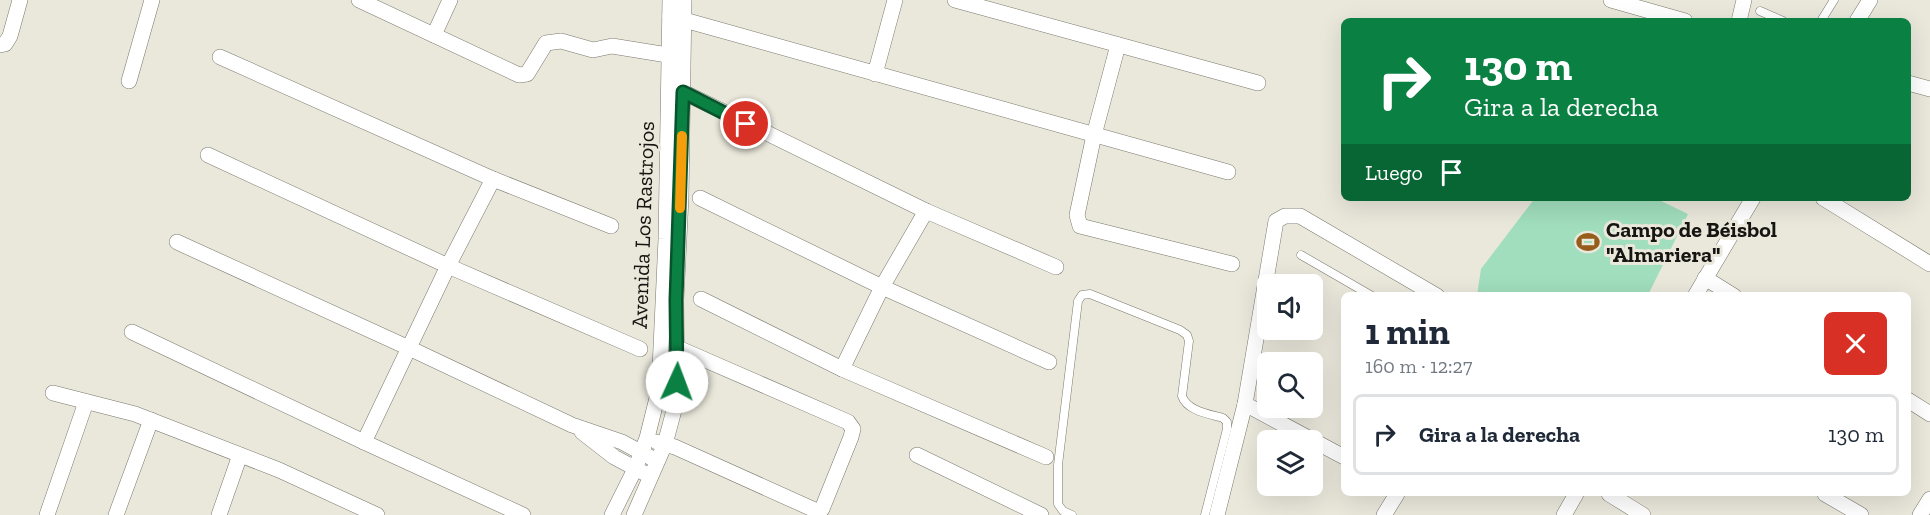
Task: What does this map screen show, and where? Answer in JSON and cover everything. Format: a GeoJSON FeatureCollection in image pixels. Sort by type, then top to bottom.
{"type":"FeatureCollection","features":[{"type":"Feature","properties":{"kind":"street"},"geometry":{"type":"LineString","coordinates":[[0,45],[5,44],[10,36],[20,0]]}},
{"type":"Feature","properties":{"kind":"street"},"geometry":{"type":"LineString","coordinates":[[129,81],[152,0]]}},
{"type":"Feature","properties":{"kind":"street"},"geometry":{"type":"LineString","coordinates":[[358,0],[519,75],[527,74],[546,43],[553,41],[593,50],[612,46],[677,56]]}},
{"type":"Feature","properties":{"kind":"street"},"geometry":{"type":"LineString","coordinates":[[434,35],[450,0]]}},
{"type":"Feature","properties":{"kind":"street","name":"Avenida Los Rastrojos"},"geometry":{"type":"LineString","coordinates":[[670,0],[677,18]]}},
{"type":"Feature","properties":{"kind":"street","name":"Avenida Los Rastrojos"},"geometry":{"type":"LineString","coordinates":[[634,515],[665,444],[677,399],[677,18],[684,0]]}},
{"type":"Feature","properties":{"kind":"street"},"geometry":{"type":"LineString","coordinates":[[875,74],[895,0]]}},
{"type":"Feature","properties":{"kind":"street"},"geometry":{"type":"LineString","coordinates":[[955,0],[1258,83]]}},
{"type":"Feature","properties":{"kind":"street"},"geometry":{"type":"LineString","coordinates":[[1611,0],[1674,18]]}},
{"type":"Feature","properties":{"kind":"street"},"geometry":{"type":"LineString","coordinates":[[1740,18],[1744,0]]}},
{"type":"Feature","properties":{"kind":"street"},"geometry":{"type":"LineString","coordinates":[[1859,18],[1870,0]]}},
{"type":"Feature","properties":{"kind":"street"},"geometry":{"type":"LineString","coordinates":[[677,18],[1228,172]]}},
{"type":"Feature","properties":{"kind":"street"},"geometry":{"type":"LineString","coordinates":[[1118,45],[1094,135],[1077,215],[1080,226],[1232,264]]}},
{"type":"Feature","properties":{"kind":"street"},"geometry":{"type":"LineString","coordinates":[[220,57],[493,179],[611,226]]}},
{"type":"Feature","properties":{"kind":"street"},"geometry":{"type":"LineString","coordinates":[[1911,84],[1930,89]]}},
{"type":"Feature","properties":{"kind":"street"},"geometry":{"type":"LineString","coordinates":[[676,90],[926,211],[1056,267]]}},
{"type":"Feature","properties":{"kind":"street","name":"Avenida Los Rastrojos"},"geometry":{"type":"LineString","coordinates":[[612,515],[641,454],[659,390],[676,90]]}},
{"type":"Feature","properties":{"kind":"street"},"geometry":{"type":"LineString","coordinates":[[208,155],[448,266],[640,349]]}},
{"type":"Feature","properties":{"kind":"street"},"geometry":{"type":"LineString","coordinates":[[364,442],[448,266],[493,179]]}},
{"type":"Feature","properties":{"kind":"street"},"geometry":{"type":"LineString","coordinates":[[700,198],[882,287],[1049,362]]}},
{"type":"Feature","properties":{"kind":"street"},"geometry":{"type":"LineString","coordinates":[[1697,292],[1752,201]]}},
{"type":"Feature","properties":{"kind":"street"},"geometry":{"type":"LineString","coordinates":[[1829,201],[1930,264]]}},
{"type":"Feature","properties":{"kind":"street"},"geometry":{"type":"LineString","coordinates":[[842,369],[882,287],[926,211]]}},
{"type":"Feature","properties":{"kind":"street"},"geometry":{"type":"LineString","coordinates":[[1217,515],[1245,404],[1276,221],[1279,218],[1300,216],[1430,292]]}},
{"type":"Feature","properties":{"kind":"street"},"geometry":{"type":"LineString","coordinates":[[177,242],[572,425],[622,442],[657,461]]}},
{"type":"Feature","properties":{"kind":"street"},"geometry":{"type":"LineString","coordinates":[[1706,278],[1728,292]]}},
{"type":"Feature","properties":{"kind":"street"},"geometry":{"type":"LineString","coordinates":[[701,299],[842,369],[1046,457]]}},
{"type":"Feature","properties":{"kind":"street"},"geometry":{"type":"LineString","coordinates":[[132,332],[523,515]]}},
{"type":"Feature","properties":{"kind":"street"},"geometry":{"type":"LineString","coordinates":[[647,438],[817,511],[822,509],[853,429],[848,422],[678,348]]}},
{"type":"Feature","properties":{"kind":"street"},"geometry":{"type":"LineString","coordinates":[[53,393],[151,420],[279,470],[377,515]]}},
{"type":"Feature","properties":{"kind":"street"},"geometry":{"type":"LineString","coordinates":[[47,515],[86,402]]}},
{"type":"Feature","properties":{"kind":"street"},"geometry":{"type":"LineString","coordinates":[[1911,402],[1930,414]]}},
{"type":"Feature","properties":{"kind":"street"},"geometry":{"type":"LineString","coordinates":[[1245,404],[1341,455]]}},
{"type":"Feature","properties":{"kind":"street"},"geometry":{"type":"LineString","coordinates":[[116,515],[151,420]]}},
{"type":"Feature","properties":{"kind":"street"},"geometry":{"type":"LineString","coordinates":[[572,425],[601,447],[651,477]]}},
{"type":"Feature","properties":{"kind":"street"},"geometry":{"type":"LineString","coordinates":[[219,515],[240,455]]}},
{"type":"Feature","properties":{"kind":"street"},"geometry":{"type":"LineString","coordinates":[[917,455],[1041,515]]}},
{"type":"Feature","properties":{"kind":"street"},"geometry":{"type":"LineString","coordinates":[[1384,515],[1396,496]]}},
{"type":"Feature","properties":{"kind":"street"},"geometry":{"type":"LineString","coordinates":[[1564,515],[1575,496]]}},
{"type":"Feature","properties":{"kind":"street"},"geometry":{"type":"LineString","coordinates":[[1612,496],[1642,515]]}},
{"type":"Feature","properties":{"kind":"street"},"geometry":{"type":"LineString","coordinates":[[1828,496],[1861,515]]}},
{"type":"Feature","properties":{"kind":"street"},"geometry":{"type":"LineString","coordinates":[[1920,515],[1930,499]]}},
{"type":"Feature","properties":{"kind":"lane"},"geometry":{"type":"LineString","coordinates":[[1823,18],[1834,0]]}},
{"type":"Feature","properties":{"kind":"lane"},"geometry":{"type":"LineString","coordinates":[[1760,11],[1776,18]]}},
{"type":"Feature","properties":{"kind":"lane"},"geometry":{"type":"LineString","coordinates":[[1301,255],[1365,292]]}},
{"type":"Feature","properties":{"kind":"lane"},"geometry":{"type":"LineString","coordinates":[[1072,515],[1063,511],[1058,504],[1058,465],[1078,301],[1082,295],[1090,294],[1180,330],[1187,335],[1189,341],[1182,396],[1184,402],[1227,422],[1205,515]]}},
{"type":"Feature","properties":{"kind":"green space","name":"Campo de Béisbol \"Almariera\""},"geometry":{"type":"Polygon","coordinates":[[[1533,201],[1661,201],[1688,214],[1649,292],[1477,292],[1481,269],[1533,201]]]}},
{"type":"Feature","properties":{"kind":"slow traffic"},"geometry":{"type":"LineString","coordinates":[[680,208],[682,136]]}},
{"type":"Feature","properties":{"kind":"place","name":"Campo de Béisbol \"Almariera\""},"geometry":{"type":"Point","coordinates":[1588,242]}},
{"type":"Feature","properties":{"kind":"route"},"geometry":{"type":"LineString","coordinates":[[677,382],[676,300],[683,92],[746,124]]}}]}
